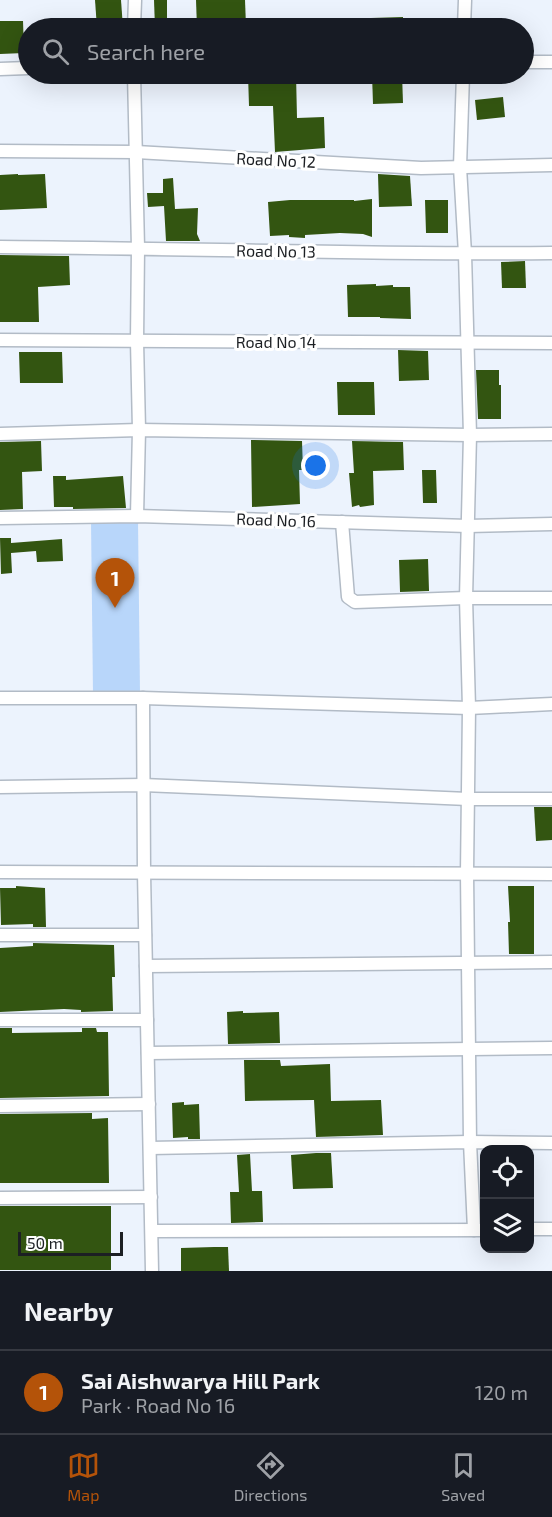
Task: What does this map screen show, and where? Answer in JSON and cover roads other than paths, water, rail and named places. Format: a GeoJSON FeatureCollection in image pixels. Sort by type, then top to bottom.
{"type":"FeatureCollection","features":[{"type":"Feature","properties":{"kind":"street"},"geometry":{"type":"LineString","coordinates":[[134,18],[135,0]]}},
{"type":"Feature","properties":{"kind":"street"},"geometry":{"type":"LineString","coordinates":[[464,18],[465,0]]}},
{"type":"Feature","properties":{"kind":"street"},"geometry":{"type":"LineString","coordinates":[[534,62],[552,62]]}},
{"type":"Feature","properties":{"kind":"street"},"geometry":{"type":"LineString","coordinates":[[0,69],[18,68]]}},
{"type":"Feature","properties":{"kind":"street"},"geometry":{"type":"LineString","coordinates":[[134,84],[138,248],[137,516]]}},
{"type":"Feature","properties":{"kind":"street"},"geometry":{"type":"LineString","coordinates":[[152,1231],[479,1230],[470,1142],[468,1050],[467,873],[470,708],[466,598],[470,435],[460,167],[463,84]]}},
{"type":"Feature","properties":{"kind":"street","name":"Road No 12"},"geometry":{"type":"LineString","coordinates":[[0,152],[136,152],[421,168],[552,165]]}},
{"type":"Feature","properties":{"kind":"street","name":"Road No 13"},"geometry":{"type":"LineString","coordinates":[[0,248],[552,253]]}},
{"type":"Feature","properties":{"kind":"street","name":"Road No 14"},"geometry":{"type":"LineString","coordinates":[[0,340],[552,343]]}},
{"type":"Feature","properties":{"kind":"street"},"geometry":{"type":"LineString","coordinates":[[0,434],[139,430],[552,434]]}},
{"type":"Feature","properties":{"kind":"street","name":"Road No 16"},"geometry":{"type":"LineString","coordinates":[[0,518],[137,516],[468,525],[552,524]]}},
{"type":"Feature","properties":{"kind":"street"},"geometry":{"type":"LineString","coordinates":[[342,522],[348,597],[355,602],[552,598]]}},
{"type":"Feature","properties":{"kind":"street"},"geometry":{"type":"LineString","coordinates":[[0,698],[143,698],[470,708],[552,704]]}},
{"type":"Feature","properties":{"kind":"street"},"geometry":{"type":"LineString","coordinates":[[143,698],[145,935],[153,1271]]}},
{"type":"Feature","properties":{"kind":"street"},"geometry":{"type":"LineString","coordinates":[[0,787],[143,785],[468,799],[552,799]]}},
{"type":"Feature","properties":{"kind":"street"},"geometry":{"type":"LineString","coordinates":[[0,873],[552,874]]}},
{"type":"Feature","properties":{"kind":"street"},"geometry":{"type":"LineString","coordinates":[[0,935],[145,935]]}},
{"type":"Feature","properties":{"kind":"street"},"geometry":{"type":"LineString","coordinates":[[146,966],[552,962]]}},
{"type":"Feature","properties":{"kind":"street"},"geometry":{"type":"LineString","coordinates":[[0,1020],[147,1020]]}},
{"type":"Feature","properties":{"kind":"street"},"geometry":{"type":"LineString","coordinates":[[148,1053],[552,1048]]}},
{"type":"Feature","properties":{"kind":"street"},"geometry":{"type":"LineString","coordinates":[[0,1106],[149,1104]]}},
{"type":"Feature","properties":{"kind":"street"},"geometry":{"type":"LineString","coordinates":[[150,1148],[470,1142],[552,1143]]}},
{"type":"Feature","properties":{"kind":"street"},"geometry":{"type":"LineString","coordinates":[[0,1198],[151,1197]]}},
{"type":"Feature","properties":{"kind":"street"},"geometry":{"type":"LineString","coordinates":[[534,1229],[552,1229]]}},
{"type":"Feature","properties":{"kind":"place","name":"Sai Aishwarya Hill Park"},"geometry":{"type":"Point","coordinates":[115,608]}}]}
